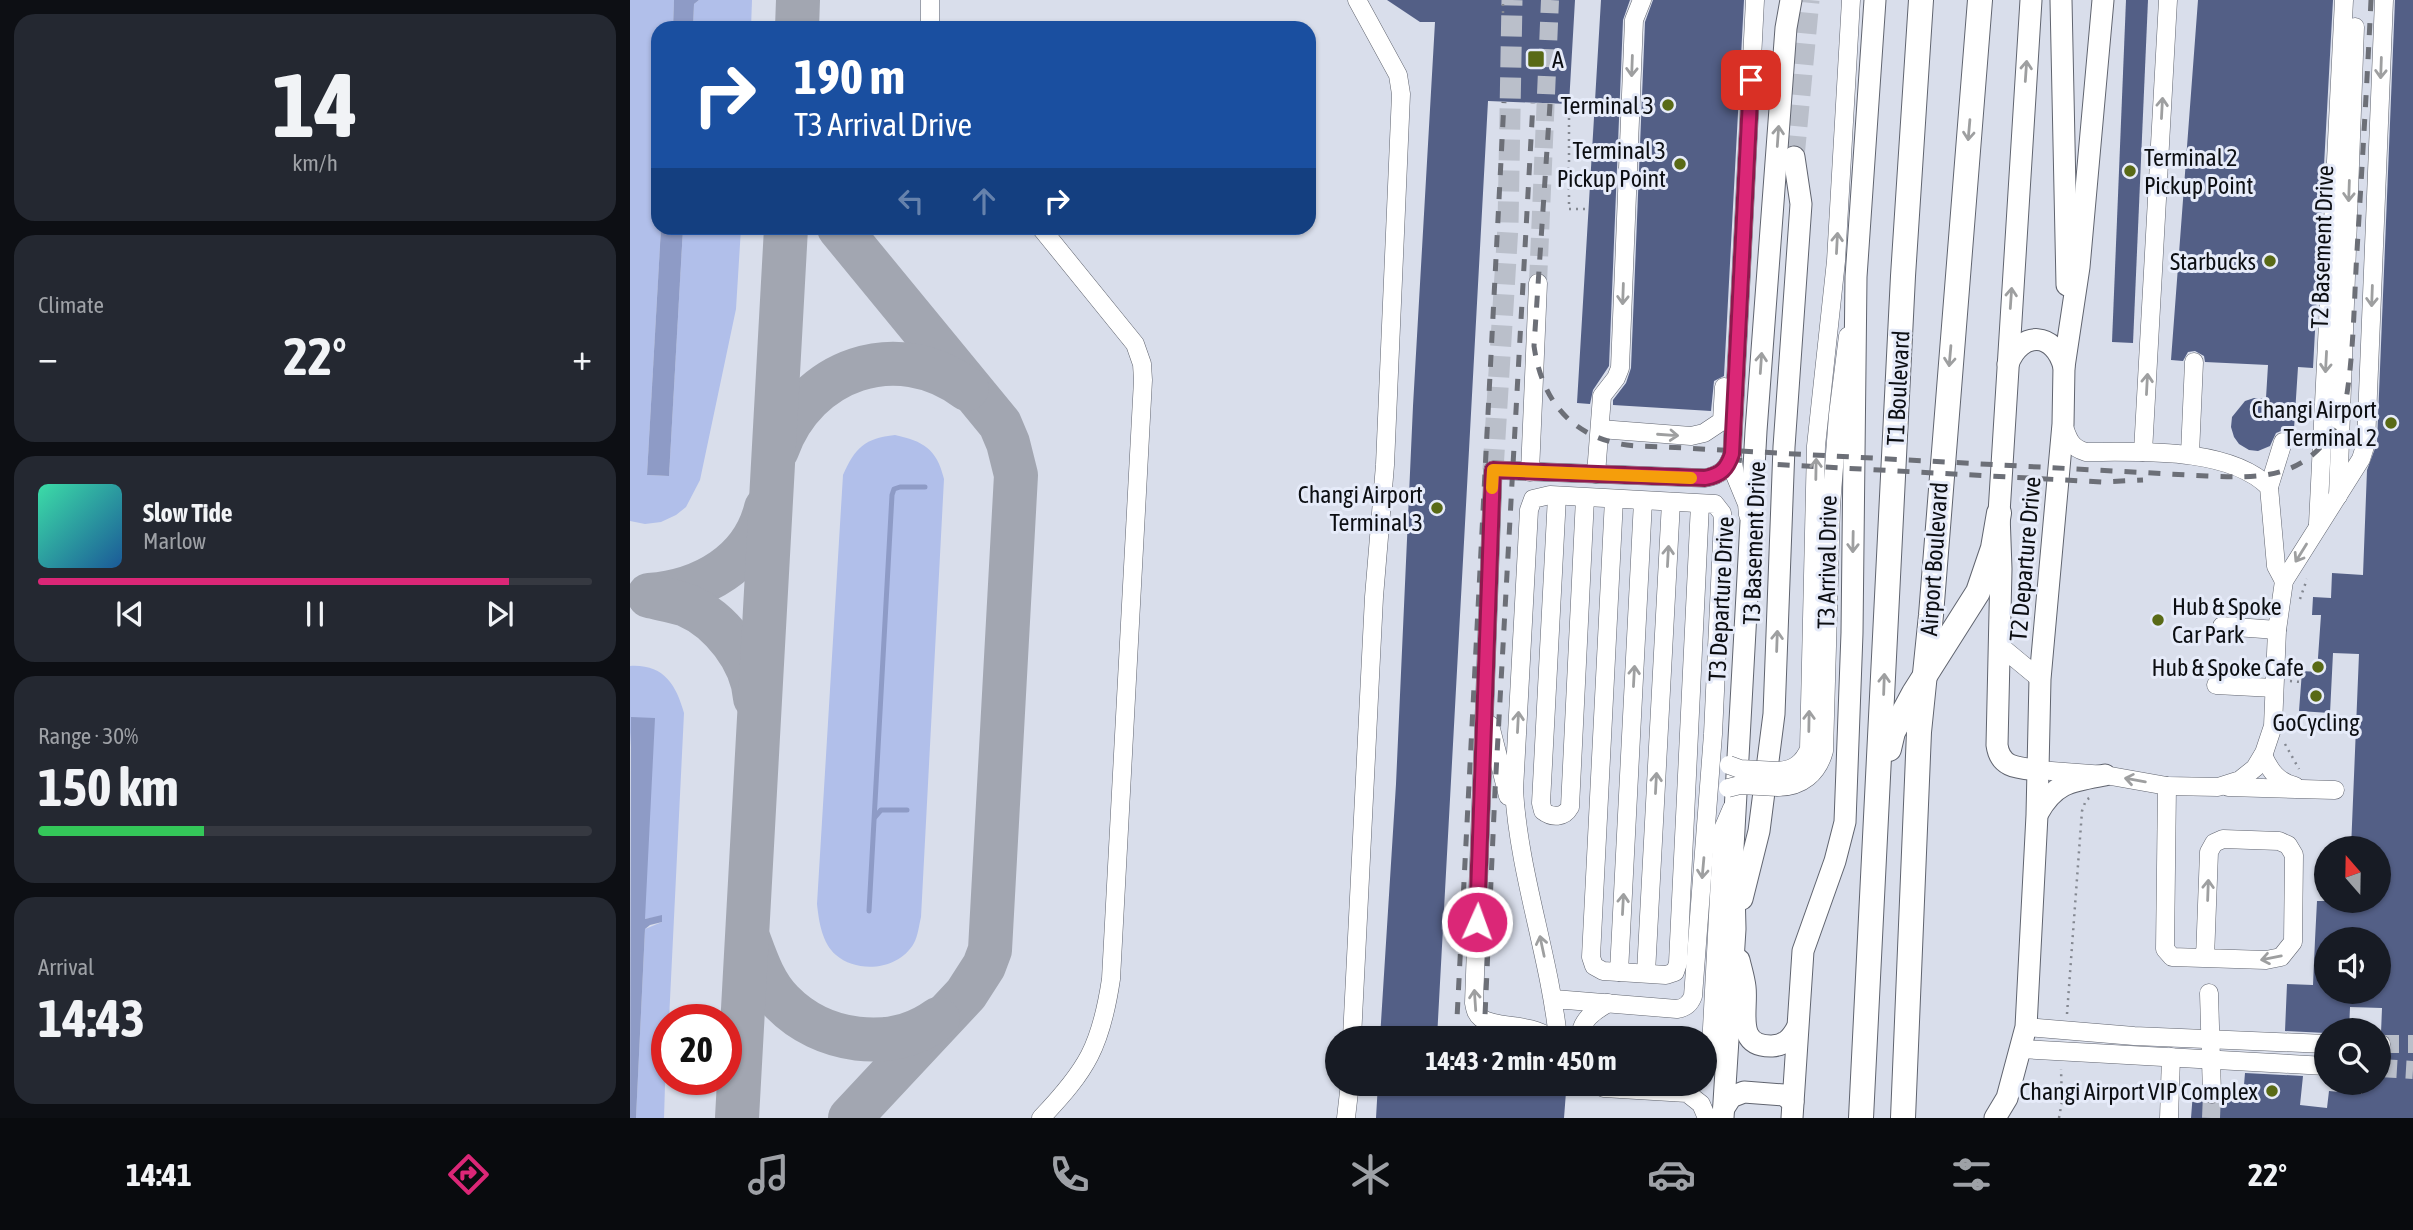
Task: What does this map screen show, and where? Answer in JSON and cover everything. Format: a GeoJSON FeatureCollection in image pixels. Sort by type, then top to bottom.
{"type":"FeatureCollection","features":[{"type":"Feature","properties":{"kind":"highway","name":"T1 Boulevard"},"geometry":{"type":"LineString","coordinates":[[1880,776],[1903,276],[1921,0]]}},
{"type":"Feature","properties":{"kind":"highway"},"geometry":{"type":"LineString","coordinates":[[1967,0],[1967,34],[1975,62]]}},
{"type":"Feature","properties":{"kind":"highway","name":"Airport Boulevard"},"geometry":{"type":"LineString","coordinates":[[1903,1118],[1919,732],[1931,615],[1980,0]]}},
{"type":"Feature","properties":{"kind":"highway"},"geometry":{"type":"LineString","coordinates":[[1861,1118],[1880,776],[1893,732],[1902,714],[1978,592],[1993,548],[1999,513]]}},
{"type":"Feature","properties":{"kind":"main road","name":"T3 Departure Drive"},"geometry":{"type":"LineString","coordinates":[[1718,1115],[1735,934],[1733,793],[1756,431],[1784,51],[1791,0]]}},
{"type":"Feature","properties":{"kind":"main road","name":"T3 Arrival Drive"},"geometry":{"type":"LineString","coordinates":[[1792,1110],[1803,951],[1835,861],[1845,822],[1852,633],[1856,277],[1875,0]]}},
{"type":"Feature","properties":{"kind":"main road"},"geometry":{"type":"LineString","coordinates":[[2031,0],[1999,513],[2001,569],[1998,752],[2001,759],[2011,766],[2038,770]]}},
{"type":"Feature","properties":{"kind":"main road"},"geometry":{"type":"LineString","coordinates":[[2061,0],[2066,148],[2065,266],[2071,322]]}},
{"type":"Feature","properties":{"kind":"main road","name":"T2 Departure Drive"},"geometry":{"type":"LineString","coordinates":[[1995,1118],[2007,1098],[2026,1027],[2037,815],[2040,679],[2063,424],[2064,367],[2079,267],[2103,0]]}},
{"type":"Feature","properties":{"kind":"main road","name":"T3 Basement Drive"},"geometry":{"type":"LineString","coordinates":[[1735,934],[1759,831],[1774,714],[1784,447],[1801,204],[1794,157]]}},
{"type":"Feature","properties":{"kind":"main road"},"geometry":{"type":"LineString","coordinates":[[2007,366],[2019,346],[2026,341],[2038,339],[2048,341],[2056,348],[2064,367]]}},
{"type":"Feature","properties":{"kind":"main road"},"geometry":{"type":"LineString","coordinates":[[2037,815],[2048,794],[2072,781],[2100,784]]}},
{"type":"Feature","properties":{"kind":"main road"},"geometry":{"type":"LineString","coordinates":[[1735,934],[1745,988],[1746,1033],[1758,1044],[1775,1046],[1790,1039],[1797,1028]]}},
{"type":"Feature","properties":{"kind":"main road"},"geometry":{"type":"LineString","coordinates":[[1718,1115],[1731,1097],[1744,1091],[1784,1094],[1792,1110]]}},
{"type":"Feature","properties":{"kind":"lane"},"geometry":{"type":"LineString","coordinates":[[930,0],[930,21]]}},
{"type":"Feature","properties":{"kind":"lane"},"geometry":{"type":"LineString","coordinates":[[1353,1026],[1374,597],[1385,452],[1401,94],[1398,75],[1357,0]]}},
{"type":"Feature","properties":{"kind":"lane"},"geometry":{"type":"LineString","coordinates":[[1596,474],[1602,396],[1620,368],[1634,20],[1642,0]]}},
{"type":"Feature","properties":{"kind":"lane"},"geometry":{"type":"LineString","coordinates":[[1600,429],[1691,436],[1704,433],[1722,421],[1745,0]]}},
{"type":"Feature","properties":{"kind":"lane"},"geometry":{"type":"LineString","coordinates":[[1751,525],[1747,504],[1735,475],[1732,454],[1755,0]]}},
{"type":"Feature","properties":{"kind":"lane"},"geometry":{"type":"LineString","coordinates":[[1712,1026],[1722,840],[1733,793],[1740,785],[1778,779],[1800,764],[1809,748],[1816,446],[1835,274],[1852,0]]}},
{"type":"Feature","properties":{"kind":"lane"},"geometry":{"type":"LineString","coordinates":[[2143,453],[2168,0]]}},
{"type":"Feature","properties":{"kind":"lane"},"geometry":{"type":"LineString","coordinates":[[2317,527],[2344,0]]}},
{"type":"Feature","properties":{"kind":"lane","name":"T2 Basement Drive"},"geometry":{"type":"LineString","coordinates":[[2337,496],[2356,0]]}},
{"type":"Feature","properties":{"kind":"lane"},"geometry":{"type":"LineString","coordinates":[[2218,787],[2240,780],[2255,768],[2263,755],[2273,726],[2277,631],[2284,581],[2361,459],[2366,443],[2384,0]]}},
{"type":"Feature","properties":{"kind":"lane"},"geometry":{"type":"LineString","coordinates":[[1041,1118],[1067,1091],[1093,1051],[1101,1032],[1111,979],[1143,380],[1142,365],[1135,344],[1047,235]]}},
{"type":"Feature","properties":{"kind":"lane"},"geometry":{"type":"LineString","coordinates":[[1713,734],[1719,756],[1729,765],[1794,785],[1804,781],[1817,768],[1824,751],[1831,506],[1838,415],[1856,277]]}},
{"type":"Feature","properties":{"kind":"lane"},"geometry":{"type":"LineString","coordinates":[[1530,471],[1538,282]]}},
{"type":"Feature","properties":{"kind":"lane"},"geometry":{"type":"LineString","coordinates":[[2190,454],[2194,362]]}},
{"type":"Feature","properties":{"kind":"lane"},"geometry":{"type":"LineString","coordinates":[[2063,424],[2071,444],[2076,449],[2086,452],[2190,454],[2245,469],[2254,473],[2269,487]]}},
{"type":"Feature","properties":{"kind":"lane"},"geometry":{"type":"LineString","coordinates":[[2283,442],[2269,487],[2276,566],[2284,581]]}},
{"type":"Feature","properties":{"kind":"lane"},"geometry":{"type":"LineString","coordinates":[[1518,1026],[1483,1020],[1476,1013],[1474,1003],[1493,470],[1705,478],[1723,471],[1729,465],[1732,454]]}},
{"type":"Feature","properties":{"kind":"lane"},"geometry":{"type":"LineString","coordinates":[[1519,837],[1514,790],[1529,510],[1533,499],[1539,496],[1557,496],[1715,504],[1722,513],[1713,734],[1693,996],[1690,1003],[1677,1009],[1553,999]]}},
{"type":"Feature","properties":{"kind":"lane"},"geometry":{"type":"LineString","coordinates":[[1557,496],[1541,803],[1543,811],[1548,815],[1560,816],[1570,807],[1585,498]]}},
{"type":"Feature","properties":{"kind":"lane"},"geometry":{"type":"LineString","coordinates":[[1614,499],[1591,957],[1594,966],[1603,971],[1666,975],[1675,972],[1678,963],[1700,504]]}},
{"type":"Feature","properties":{"kind":"lane"},"geometry":{"type":"LineString","coordinates":[[1619,972],[1643,501]]}},
{"type":"Feature","properties":{"kind":"lane"},"geometry":{"type":"LineString","coordinates":[[1646,973],[1671,502]]}},
{"type":"Feature","properties":{"kind":"lane"},"geometry":{"type":"LineString","coordinates":[[2222,626],[2277,631]]}},
{"type":"Feature","properties":{"kind":"lane"},"geometry":{"type":"LineString","coordinates":[[1999,645],[2040,679]]}},
{"type":"Feature","properties":{"kind":"lane"},"geometry":{"type":"LineString","coordinates":[[2216,685],[2274,688]]}},
{"type":"Feature","properties":{"kind":"lane"},"geometry":{"type":"LineString","coordinates":[[1485,704],[1519,837],[1556,1026]]}},
{"type":"Feature","properties":{"kind":"lane"},"geometry":{"type":"LineString","coordinates":[[2263,755],[2269,769],[2284,784],[2305,789]]}},
{"type":"Feature","properties":{"kind":"lane"},"geometry":{"type":"LineString","coordinates":[[2038,770],[2100,784],[2335,790]]}},
{"type":"Feature","properties":{"kind":"lane"},"geometry":{"type":"LineString","coordinates":[[2166,786],[2165,949],[2172,957],[2266,960],[2281,957],[2293,943],[2294,855],[2288,845],[2279,841],[2223,839],[2214,843],[2209,852],[2206,958]]}},
{"type":"Feature","properties":{"kind":"lane"},"geometry":{"type":"LineString","coordinates":[[1707,824],[1714,801],[1733,793]]}},
{"type":"Feature","properties":{"kind":"lane"},"geometry":{"type":"LineString","coordinates":[[2209,993],[2212,1094]]}},
{"type":"Feature","properties":{"kind":"lane"},"geometry":{"type":"LineString","coordinates":[[1583,1026],[1585,1020],[1608,1003]]}},
{"type":"Feature","properties":{"kind":"lane"},"geometry":{"type":"LineString","coordinates":[[2026,1027],[2134,1036],[2314,1044]]}},
{"type":"Feature","properties":{"kind":"lane"},"geometry":{"type":"LineString","coordinates":[[2133,1055],[2134,1036]]}},
{"type":"Feature","properties":{"kind":"lane"},"geometry":{"type":"LineString","coordinates":[[2021,1049],[2314,1066]]}},
{"type":"Feature","properties":{"kind":"lane"},"geometry":{"type":"LineString","coordinates":[[2169,1118],[2171,1057]]}},
{"type":"Feature","properties":{"kind":"lane"},"geometry":{"type":"LineString","coordinates":[[1346,1118],[1348,1096]]}},
{"type":"Feature","properties":{"kind":"lane"},"geometry":{"type":"LineString","coordinates":[[1691,1096],[1718,1115]]}},
{"type":"Feature","properties":{"kind":"path"},"geometry":{"type":"LineString","coordinates":[[1503,0],[1503,13]]}},
{"type":"Feature","properties":{"kind":"path"},"geometry":{"type":"LineString","coordinates":[[1569,104],[1569,208],[1589,209]]}},
{"type":"Feature","properties":{"kind":"path"},"geometry":{"type":"LineString","coordinates":[[2067,1014],[2082,811],[2086,800],[2100,784]]}},
{"type":"Feature","properties":{"kind":"path"},"geometry":{"type":"LineString","coordinates":[[2059,1118],[2062,1101],[2061,1068]]}},
{"type":"Feature","properties":{"kind":"shaded area"},"geometry":{"type":"Polygon","coordinates":[[[630,0],[674,0],[673,21],[651,21],[651,235],[661,235],[647,475],[669,476],[683,235],[741,235],[736,309],[700,480],[686,507],[676,515],[661,522],[645,524],[630,521],[630,0]]]}},
{"type":"Feature","properties":{"kind":"shaded area"},"geometry":{"type":"Polygon","coordinates":[[[674,0],[699,0],[694,4],[693,21],[673,21],[674,0]]]}},
{"type":"Feature","properties":{"kind":"shaded area"},"geometry":{"type":"Polygon","coordinates":[[[699,0],[752,0],[751,21],[693,21],[694,4],[699,0]]]}},
{"type":"Feature","properties":{"kind":"shaded area"},"geometry":{"type":"Polygon","coordinates":[[[661,235],[683,235],[669,476],[647,475],[661,235]]]}},
{"type":"Feature","properties":{"kind":"shaded area"},"geometry":{"type":"Polygon","coordinates":[[[895,435],[913,440],[933,453],[944,479],[921,917],[915,940],[907,952],[889,964],[866,967],[845,961],[831,950],[822,932],[817,904],[843,475],[862,446],[885,436],[895,435]]]}},
{"type":"Feature","properties":{"kind":"shaded area"},"geometry":{"type":"Polygon","coordinates":[[[630,666],[651,668],[672,685],[684,713],[670,1004],[651,1004],[651,1095],[665,1095],[664,1118],[636,1118],[645,929],[662,922],[662,916],[645,919],[632,717],[630,747],[630,666]]]}},
{"type":"Feature","properties":{"kind":"shaded area"},"geometry":{"type":"Polygon","coordinates":[[[631,717],[655,718],[645,919],[662,915],[662,922],[645,929],[636,1118],[630,1118],[631,717]]]}},
{"type":"Feature","properties":{"kind":"building","name":"Changi Airport Terminal 3"},"geometry":{"type":"Polygon","coordinates":[[[1387,0],[1575,0],[1569,104],[1488,101],[1438,1026],[1381,1026],[1396,784],[1413,406],[1435,22],[1420,22],[1387,0]]]}},
{"type":"Feature","properties":{"kind":"building"},"geometry":{"type":"Polygon","coordinates":[[[1601,0],[1630,0],[1623,20],[1609,366],[1593,390],[1590,404],[1577,403],[1601,0]]]}},
{"type":"Feature","properties":{"kind":"building","name":"Terminal 3"},"geometry":{"type":"Polygon","coordinates":[[[1653,0],[1744,0],[1724,376],[1714,381],[1711,411],[1613,405],[1613,400],[1626,383],[1631,368],[1645,22],[1653,0]]]}},
{"type":"Feature","properties":{"kind":"building","name":"Terminal 2 Pickup Point"},"geometry":{"type":"Polygon","coordinates":[[[2126,0],[2148,0],[2133,343],[2112,342],[2126,0]]]}},
{"type":"Feature","properties":{"kind":"building"},"geometry":{"type":"Polygon","coordinates":[[[2198,0],[2333,0],[2313,368],[2298,367],[2294,429],[2290,433],[2276,433],[2270,446],[2258,451],[2249,450],[2239,444],[2231,427],[2232,417],[2245,401],[2266,398],[2268,365],[2205,362],[2204,356],[2195,351],[2188,352],[2183,361],[2171,360],[2198,0]]]}},
{"type":"Feature","properties":{"kind":"building","name":"Changi Airport Terminal 2"},"geometry":{"type":"Polygon","coordinates":[[[2395,0],[2413,0],[2413,1118],[2191,1118],[2193,1092],[2201,1093],[2203,1101],[2212,1105],[2219,1103],[2223,1095],[2243,1097],[2245,1073],[2303,1076],[2300,1105],[2327,1108],[2329,1095],[2391,1095],[2391,1018],[2382,1018],[2382,1008],[2350,1007],[2350,1018],[2314,1018],[2314,1032],[2285,1031],[2287,984],[2313,985],[2314,964],[2314,1004],[2391,1004],[2391,927],[2316,927],[2316,914],[2391,913],[2391,836],[2352,836],[2359,654],[2333,653],[2330,713],[2299,711],[2302,671],[2317,672],[2321,615],[2312,615],[2313,597],[2331,598],[2332,573],[2363,575],[2367,470],[2377,443],[2395,0]]]}},
{"type":"Feature","properties":{"kind":"building"},"geometry":{"type":"Polygon","coordinates":[[[1377,1096],[1566,1096],[1564,1118],[1376,1118],[1377,1096]]]}},
{"type":"Feature","properties":{"kind":"waterway"},"geometry":{"type":"LineString","coordinates":[[869,911],[892,495],[894,489],[900,487],[925,487]]}},
{"type":"Feature","properties":{"kind":"waterway"},"geometry":{"type":"LineString","coordinates":[[875,817],[881,810],[907,810]]}},
{"type":"Feature","properties":{"kind":"taxiway"},"geometry":{"type":"LineString","coordinates":[[797,21],[798,0]]}},
{"type":"Feature","properties":{"kind":"taxiway"},"geometry":{"type":"LineString","coordinates":[[737,1118],[786,235]]}},
{"type":"Feature","properties":{"kind":"taxiway"},"geometry":{"type":"LineString","coordinates":[[845,235],[1000,424],[1016,475],[990,950],[984,966],[966,994],[850,1118]]}},
{"type":"Feature","properties":{"kind":"taxiway"},"geometry":{"type":"LineString","coordinates":[[777,450],[791,422],[809,399],[831,381],[857,370],[884,364],[912,365],[940,373],[967,389]]}},
{"type":"Feature","properties":{"kind":"taxiway"},"geometry":{"type":"LineString","coordinates":[[649,595],[688,587],[723,571],[750,544],[766,508]]}},
{"type":"Feature","properties":{"kind":"taxiway"},"geometry":{"type":"LineString","coordinates":[[649,596],[686,605],[722,631],[748,670],[755,698]]}},
{"type":"Feature","properties":{"kind":"taxiway"},"geometry":{"type":"LineString","coordinates":[[749,940],[762,973],[776,995],[798,1016],[817,1027],[857,1039],[879,1039],[919,1030],[938,1019]]}},
{"type":"Feature","properties":{"kind":"tunnel"},"geometry":{"type":"LineString","coordinates":[[1493,470],[1508,226],[1512,0]]}},
{"type":"Feature","properties":{"kind":"tunnel"},"geometry":{"type":"LineString","coordinates":[[1538,283],[1550,0]]}},
{"type":"Feature","properties":{"kind":"tunnel"},"geometry":{"type":"LineString","coordinates":[[1794,157],[1809,0]]}},
{"type":"Feature","properties":{"kind":"tunnel"},"geometry":{"type":"LineString","coordinates":[[2391,1044],[2413,1044]]}},
{"type":"Feature","properties":{"kind":"tunnel"},"geometry":{"type":"LineString","coordinates":[[2391,1069],[2413,1070]]}},
{"type":"Feature","properties":{"kind":"tunnel"},"geometry":{"type":"LineString","coordinates":[[2211,1118],[2212,1094]]}},
{"type":"Feature","properties":{"kind":"railway"},"geometry":{"type":"LineString","coordinates":[[1550,104],[1534,346],[1543,380],[1559,409],[1583,430],[1598,438],[1634,446],[2207,476],[2274,474],[2303,462],[2316,452],[2334,430],[2346,400],[2352,344],[2371,0]]}},
{"type":"Feature","properties":{"kind":"railway"},"geometry":{"type":"LineString","coordinates":[[1457,1026],[1504,102]]}},
{"type":"Feature","properties":{"kind":"railway"},"geometry":{"type":"LineString","coordinates":[[1485,1026],[1533,103]]}},
{"type":"Feature","properties":{"kind":"railway"},"geometry":{"type":"LineString","coordinates":[[1730,459],[1768,464],[2102,482],[2143,480]]}},
{"type":"Feature","properties":{"kind":"slow traffic"},"geometry":{"type":"LineString","coordinates":[[1492,488],[1493,470],[1691,478]]}},
{"type":"Feature","properties":{"kind":"place","name":"A"},"geometry":{"type":"Point","coordinates":[1536,59]}},
{"type":"Feature","properties":{"kind":"place","name":"Terminal 3"},"geometry":{"type":"Point","coordinates":[1668,105]}},
{"type":"Feature","properties":{"kind":"place","name":"Terminal 3 Pickup Point"},"geometry":{"type":"Point","coordinates":[1680,164]}},
{"type":"Feature","properties":{"kind":"place","name":"Terminal 2 Pickup Point"},"geometry":{"type":"Point","coordinates":[2130,171]}},
{"type":"Feature","properties":{"kind":"place","name":"Starbucks"},"geometry":{"type":"Point","coordinates":[2270,261]}},
{"type":"Feature","properties":{"kind":"place","name":"Changi Airport Terminal 2"},"geometry":{"type":"Point","coordinates":[2391,423]}},
{"type":"Feature","properties":{"kind":"place","name":"Changi Airport Terminal 3"},"geometry":{"type":"Point","coordinates":[1437,508]}},
{"type":"Feature","properties":{"kind":"place","name":"Hub & Spoke Car Park"},"geometry":{"type":"Point","coordinates":[2158,620]}},
{"type":"Feature","properties":{"kind":"place","name":"Hub & Spoke Cafe"},"geometry":{"type":"Point","coordinates":[2318,667]}},
{"type":"Feature","properties":{"kind":"place","name":"GoCycling"},"geometry":{"type":"Point","coordinates":[2316,696]}},
{"type":"Feature","properties":{"kind":"place","name":"Changi Airport VIP Complex"},"geometry":{"type":"Point","coordinates":[2272,1091]}},
{"type":"Feature","properties":{"kind":"route"},"geometry":{"type":"LineString","coordinates":[[1477,922],[1493,470],[1705,478],[1715,476],[1729,465],[1732,454],[1751,80]]}}]}
